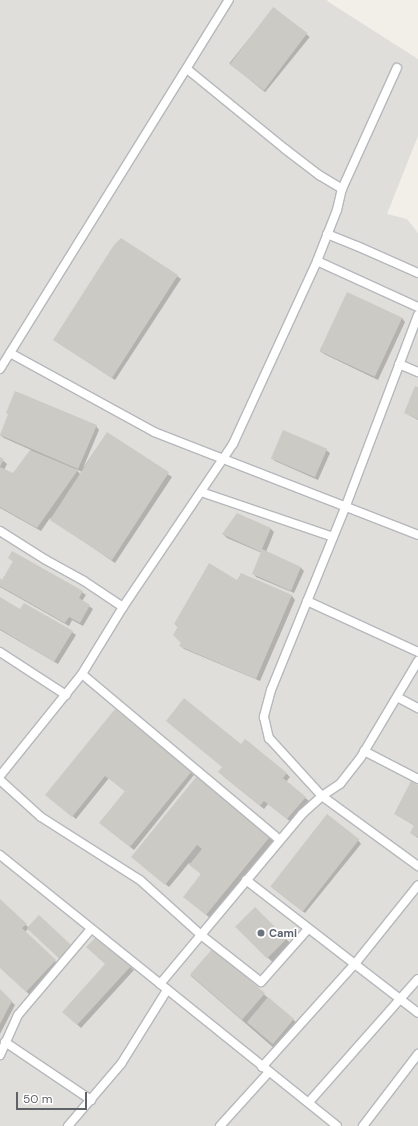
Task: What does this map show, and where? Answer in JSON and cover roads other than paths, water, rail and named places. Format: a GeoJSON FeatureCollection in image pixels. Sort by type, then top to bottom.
{"type":"FeatureCollection","features":[{"type":"Feature","properties":{"kind":"street"},"geometry":{"type":"LineString","coordinates":[[0,369],[229,0]]}},
{"type":"Feature","properties":{"kind":"street"},"geometry":{"type":"LineString","coordinates":[[187,68],[290,153],[342,190]]}},
{"type":"Feature","properties":{"kind":"street"},"geometry":{"type":"LineString","coordinates":[[0,776],[82,674],[123,607],[233,444],[317,261],[337,210],[342,190],[396,68]]}},
{"type":"Feature","properties":{"kind":"street"},"geometry":{"type":"LineString","coordinates":[[327,234],[418,273]]}},
{"type":"Feature","properties":{"kind":"street"},"geometry":{"type":"LineString","coordinates":[[317,261],[418,307]]}},
{"type":"Feature","properties":{"kind":"street"},"geometry":{"type":"LineString","coordinates":[[418,315],[345,508],[271,690],[264,717],[269,738],[322,796],[418,866]]}},
{"type":"Feature","properties":{"kind":"street"},"geometry":{"type":"LineString","coordinates":[[10,353],[154,432],[345,508],[418,534]]}},
{"type":"Feature","properties":{"kind":"street"},"geometry":{"type":"LineString","coordinates":[[399,364],[418,372]]}},
{"type":"Feature","properties":{"kind":"street"},"geometry":{"type":"LineString","coordinates":[[201,492],[333,537]]}},
{"type":"Feature","properties":{"kind":"street"},"geometry":{"type":"LineString","coordinates":[[0,531],[46,560],[84,581],[123,607]]}},
{"type":"Feature","properties":{"kind":"street"},"geometry":{"type":"LineString","coordinates":[[307,601],[418,652]]}},
{"type":"Feature","properties":{"kind":"street"},"geometry":{"type":"LineString","coordinates":[[0,652],[66,695]]}},
{"type":"Feature","properties":{"kind":"street"},"geometry":{"type":"LineString","coordinates":[[160,984],[302,814],[322,796],[340,784],[364,751],[418,661]]}},
{"type":"Feature","properties":{"kind":"street"},"geometry":{"type":"LineString","coordinates":[[82,674],[280,840]]}},
{"type":"Feature","properties":{"kind":"street"},"geometry":{"type":"LineString","coordinates":[[397,697],[418,708]]}},
{"type":"Feature","properties":{"kind":"street"},"geometry":{"type":"LineString","coordinates":[[364,751],[418,779]]}},
{"type":"Feature","properties":{"kind":"street"},"geometry":{"type":"LineString","coordinates":[[0,780],[41,817],[140,880],[201,935],[260,982],[308,929]]}},
{"type":"Feature","properties":{"kind":"street"},"geometry":{"type":"LineString","coordinates":[[0,855],[337,1126]]}},
{"type":"Feature","properties":{"kind":"street"},"geometry":{"type":"LineString","coordinates":[[246,880],[418,1013]]}},
{"type":"Feature","properties":{"kind":"street"},"geometry":{"type":"LineString","coordinates":[[262,1067],[354,965],[418,885]]}},
{"type":"Feature","properties":{"kind":"street"},"geometry":{"type":"LineString","coordinates":[[0,1055],[18,1016],[91,929]]}},
{"type":"Feature","properties":{"kind":"street"},"geometry":{"type":"LineString","coordinates":[[308,1102],[418,979]]}},
{"type":"Feature","properties":{"kind":"street"},"geometry":{"type":"LineString","coordinates":[[68,1126],[121,1064],[167,990]]}},
{"type":"Feature","properties":{"kind":"street"},"geometry":{"type":"LineString","coordinates":[[5,1042],[91,1100]]}},
{"type":"Feature","properties":{"kind":"street"},"geometry":{"type":"LineString","coordinates":[[363,1126],[418,1054]]}},
{"type":"Feature","properties":{"kind":"street"},"geometry":{"type":"LineString","coordinates":[[220,1126],[270,1072]]}},
{"type":"Feature","properties":{"kind":"place","name":"Cami"},"geometry":{"type":"Point","coordinates":[261,933]}}]}
